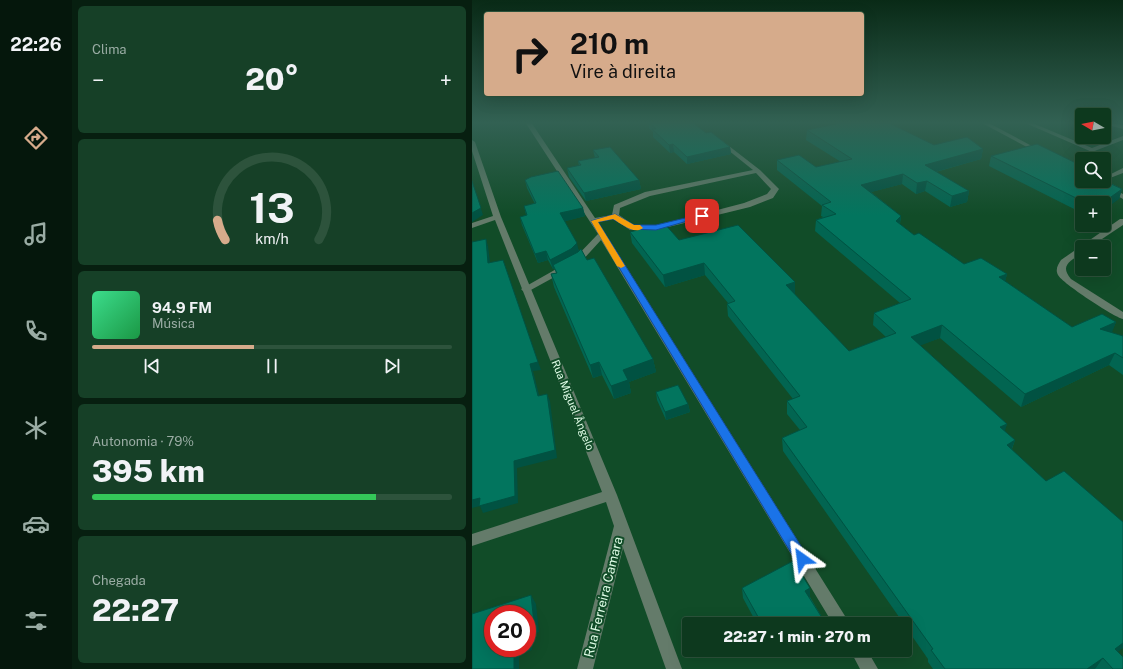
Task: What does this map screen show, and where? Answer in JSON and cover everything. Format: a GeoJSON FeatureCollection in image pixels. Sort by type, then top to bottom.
{"type":"FeatureCollection","features":[{"type":"Feature","properties":{"kind":"street","name":"Rua Miguel Ângelo"},"geometry":{"type":"LineString","coordinates":[[476,153],[497,217],[610,495],[674,669]]}},
{"type":"Feature","properties":{"kind":"street"},"geometry":{"type":"LineString","coordinates":[[549,153],[594,221],[838,617]]}},
{"type":"Feature","properties":{"kind":"street"},"geometry":{"type":"LineString","coordinates":[[594,221],[615,216],[633,228],[656,228],[747,205],[770,196],[775,189],[758,171],[735,153]]}},
{"type":"Feature","properties":{"kind":"street"},"geometry":{"type":"LineString","coordinates":[[1042,153],[1049,157]]}},
{"type":"Feature","properties":{"kind":"street"},"geometry":{"type":"LineString","coordinates":[[1111,176],[1123,170]]}},
{"type":"Feature","properties":{"kind":"street"},"geometry":{"type":"LineString","coordinates":[[615,216],[617,206],[648,194],[758,171]]}},
{"type":"Feature","properties":{"kind":"street"},"geometry":{"type":"LineString","coordinates":[[1106,188],[1123,197]]}},
{"type":"Feature","properties":{"kind":"street"},"geometry":{"type":"LineString","coordinates":[[472,226],[497,217]]}},
{"type":"Feature","properties":{"kind":"street"},"geometry":{"type":"LineString","coordinates":[[1095,240],[1123,221]]}},
{"type":"Feature","properties":{"kind":"street"},"geometry":{"type":"LineString","coordinates":[[526,289],[577,261],[602,234]]}},
{"type":"Feature","properties":{"kind":"street"},"geometry":{"type":"LineString","coordinates":[[1075,254],[1064,262],[1061,267],[1062,274],[1068,281],[1123,316]]}},
{"type":"Feature","properties":{"kind":"street"},"geometry":{"type":"LineString","coordinates":[[1114,311],[1123,305]]}},
{"type":"Feature","properties":{"kind":"street"},"geometry":{"type":"LineString","coordinates":[[472,540],[610,495]]}},
{"type":"Feature","properties":{"kind":"street","name":"Rua Ferreira Camara"},"geometry":{"type":"LineString","coordinates":[[585,669],[621,526]]}},
{"type":"Feature","properties":{"kind":"street"},"geometry":{"type":"LineString","coordinates":[[862,657],[870,669]]}},
{"type":"Feature","properties":{"kind":"building"},"geometry":{"type":"Polygon","coordinates":[[[596,153],[615,153],[639,180],[584,193],[567,168],[581,165],[578,161],[599,157],[596,153]]]}},
{"type":"Feature","properties":{"kind":"building"},"geometry":{"type":"Polygon","coordinates":[[[683,153],[703,153],[687,157],[683,153]]]}},
{"type":"Feature","properties":{"kind":"building"},"geometry":{"type":"Polygon","coordinates":[[[843,153],[968,153],[925,165],[969,191],[952,196],[927,181],[917,183],[903,174],[861,185],[901,216],[896,221],[914,235],[919,233],[964,264],[981,258],[1007,274],[999,277],[1072,327],[1102,314],[1116,322],[1100,329],[1123,336],[1123,358],[1115,353],[1025,394],[942,325],[911,337],[1007,424],[1000,427],[1015,440],[1007,445],[1046,481],[1064,471],[1123,522],[1123,643],[1115,649],[1123,657],[1123,669],[1113,669],[1103,658],[1087,669],[945,669],[931,650],[933,649],[912,620],[912,617],[910,617],[782,438],[807,427],[787,401],[800,396],[727,304],[735,301],[704,263],[663,275],[630,232],[664,223],[679,240],[738,225],[795,282],[786,285],[849,351],[896,333],[874,313],[911,299],[816,220],[836,214],[822,205],[831,202],[777,160],[799,155],[816,167],[852,159],[843,153]]]}},
{"type":"Feature","properties":{"kind":"building"},"geometry":{"type":"Polygon","coordinates":[[[1002,153],[1056,153],[1075,163],[1075,188],[1111,188],[1111,184],[1122,189],[1111,197],[1075,196],[1075,198],[991,156],[1002,153]]]}},
{"type":"Feature","properties":{"kind":"building"},"geometry":{"type":"Polygon","coordinates":[[[558,171],[583,208],[560,213],[577,243],[571,249],[550,260],[546,251],[535,254],[520,217],[527,215],[524,206],[536,203],[525,180],[531,177],[558,171]]]}},
{"type":"Feature","properties":{"kind":"building"},"geometry":{"type":"Polygon","coordinates":[[[472,181],[481,208],[472,213],[472,181]]]}},
{"type":"Feature","properties":{"kind":"building"},"geometry":{"type":"Polygon","coordinates":[[[486,239],[488,263],[503,260],[538,362],[530,364],[538,396],[547,394],[555,450],[514,461],[515,496],[479,506],[480,498],[472,500],[472,242],[486,239]]]}},
{"type":"Feature","properties":{"kind":"building"},"geometry":{"type":"Polygon","coordinates":[[[581,249],[587,260],[594,258],[653,359],[623,370],[628,380],[611,386],[599,362],[590,365],[551,274],[557,273],[553,265],[581,249]]]}},
{"type":"Feature","properties":{"kind":"building"},"geometry":{"type":"Polygon","coordinates":[[[678,385],[688,404],[665,412],[656,392],[678,385]]]}},
{"type":"Feature","properties":{"kind":"building"},"geometry":{"type":"Polygon","coordinates":[[[793,561],[810,588],[805,591],[822,617],[758,617],[742,588],[793,561]]]}},
{"type":"Feature","properties":{"kind":"building"},"geometry":{"type":"Polygon","coordinates":[[[531,595],[532,605],[500,605],[531,595]]]}},
{"type":"Feature","properties":{"kind":"building"},"geometry":{"type":"Polygon","coordinates":[[[484,610],[484,657],[514,657],[514,669],[472,669],[472,614],[484,610]]]}},
{"type":"Feature","properties":{"kind":"slow traffic"},"geometry":{"type":"LineString","coordinates":[[621,266],[594,221],[615,216],[633,228],[640,228]]}},
{"type":"Feature","properties":{"kind":"route"},"geometry":{"type":"LineString","coordinates":[[702,216],[656,228],[633,228],[615,216],[594,221],[802,559]]}}]}
